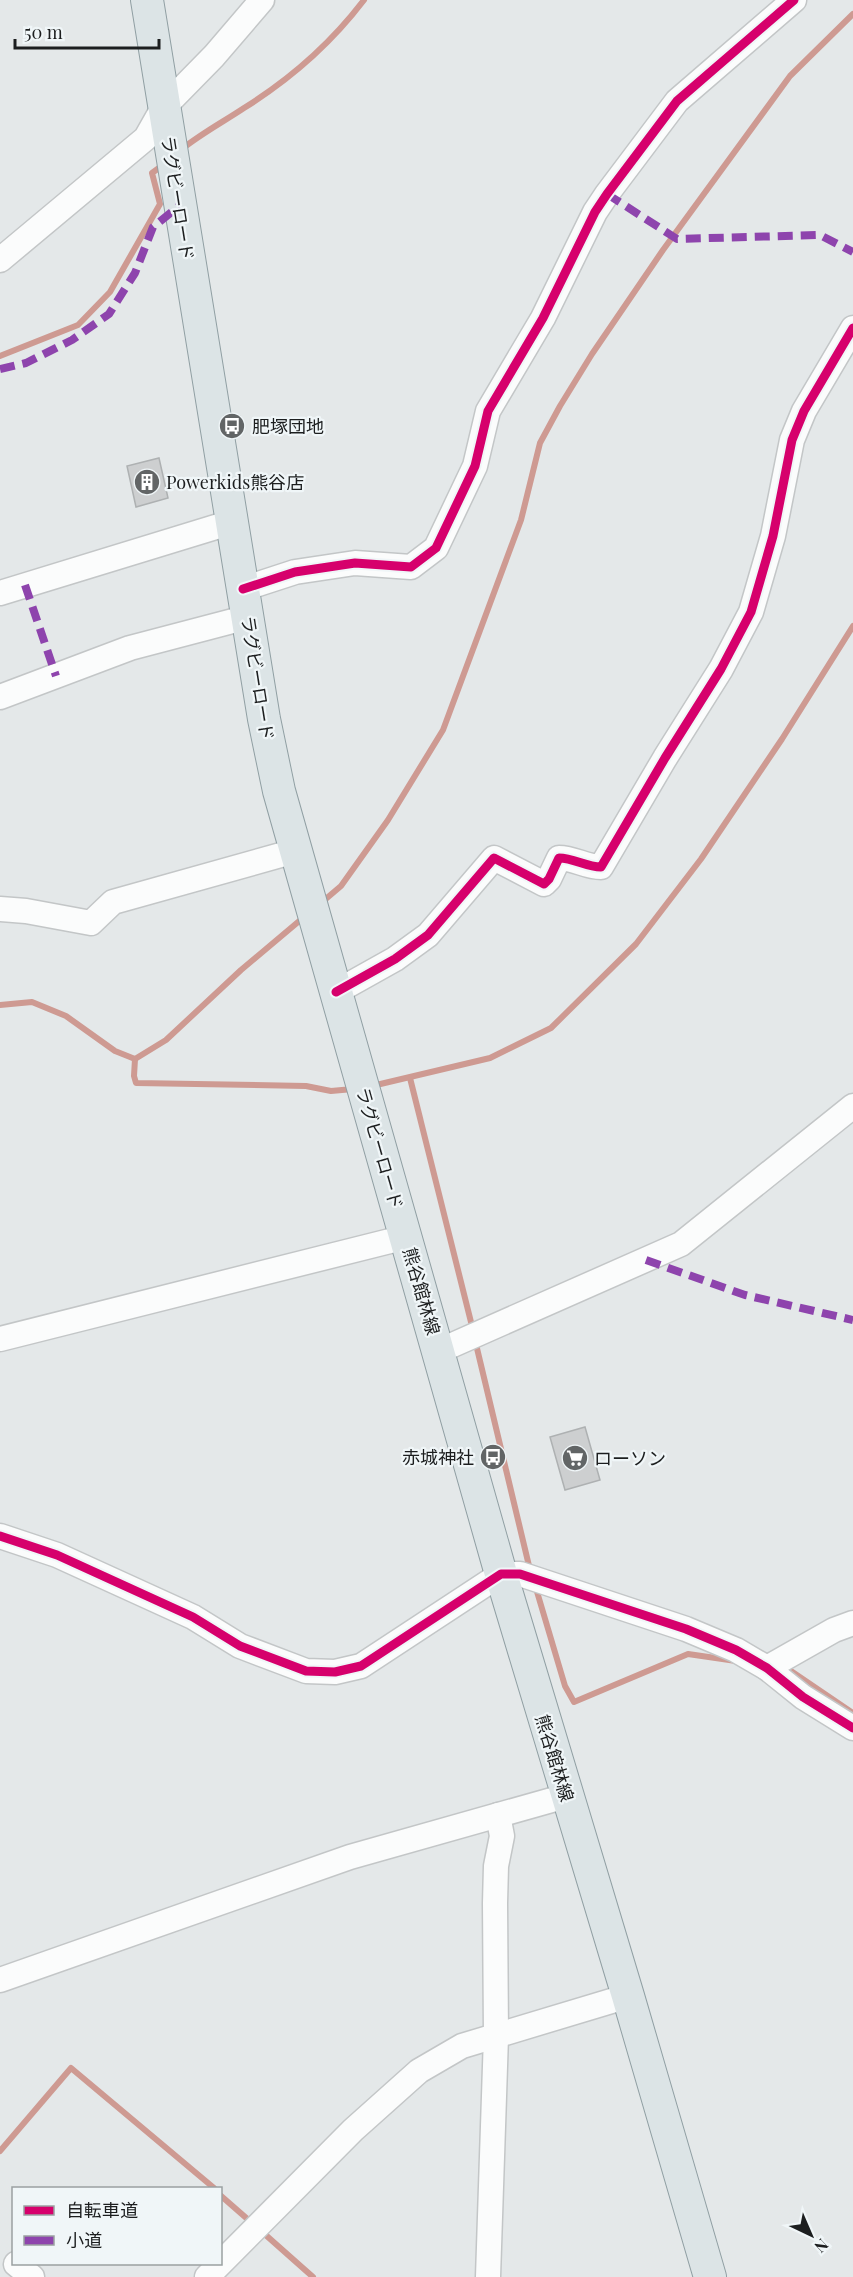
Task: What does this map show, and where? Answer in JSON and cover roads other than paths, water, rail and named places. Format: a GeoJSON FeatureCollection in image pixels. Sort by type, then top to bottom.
{"type":"FeatureCollection","features":[{"type":"Feature","properties":{"kind":"main road","name":"ラグビーロード"},"geometry":{"type":"LineString","coordinates":[[147,0],[264,719],[295,851],[406,1237]]}},
{"type":"Feature","properties":{"kind":"main road","name":"熊谷館林線"},"geometry":{"type":"LineString","coordinates":[[406,1237],[451,1346],[501,1574],[710,2277]]}},
{"type":"Feature","properties":{"kind":"street"},"geometry":{"type":"LineString","coordinates":[[0,260],[146,138],[164,108],[214,56],[262,0]]}},
{"type":"Feature","properties":{"kind":"street"},"geometry":{"type":"LineString","coordinates":[[0,697],[246,603],[295,572],[355,564],[411,567],[436,548],[475,466],[488,411],[543,318],[595,212],[677,101],[794,0]]}},
{"type":"Feature","properties":{"kind":"street"},"geometry":{"type":"LineString","coordinates":[[336,992],[395,959],[428,935],[494,858],[544,884],[549,879],[559,858],[569,858],[594,867],[601,867],[721,669],[751,612],[773,536],[792,440],[804,411],[853,328]]}},
{"type":"Feature","properties":{"kind":"street"},"geometry":{"type":"LineString","coordinates":[[0,593],[232,522]]}},
{"type":"Feature","properties":{"kind":"street"},"geometry":{"type":"LineString","coordinates":[[0,909],[26,911],[91,923],[113,902],[295,851]]}},
{"type":"Feature","properties":{"kind":"street"},"geometry":{"type":"LineString","coordinates":[[451,1346],[681,1244],[853,1106]]}},
{"type":"Feature","properties":{"kind":"street"},"geometry":{"type":"LineString","coordinates":[[0,1339],[406,1237]]}},
{"type":"Feature","properties":{"kind":"street"},"geometry":{"type":"LineString","coordinates":[[0,1536],[57,1555],[193,1617],[240,1646],[306,1671],[335,1672],[361,1666],[501,1574],[520,1574],[686,1629],[736,1650],[767,1668],[803,1697],[853,1728]]}},
{"type":"Feature","properties":{"kind":"street"},"geometry":{"type":"LineString","coordinates":[[767,1668],[834,1630],[853,1623]]}},
{"type":"Feature","properties":{"kind":"street"},"geometry":{"type":"LineString","coordinates":[[0,1980],[350,1857],[566,1796]]}},
{"type":"Feature","properties":{"kind":"street"},"geometry":{"type":"LineString","coordinates":[[488,2277],[496,2036],[496,1866],[502,1836],[498,1815]]}},
{"type":"Feature","properties":{"kind":"street"},"geometry":{"type":"LineString","coordinates":[[222,2262],[353,2130],[419,2071],[462,2046],[628,1996]]}},
{"type":"Feature","properties":{"kind":"street"},"geometry":{"type":"LineString","coordinates":[[0,2250],[12,2260]]}},
{"type":"Feature","properties":{"kind":"street"},"geometry":{"type":"LineString","coordinates":[[18,2265],[32,2277]]}},
{"type":"Feature","properties":{"kind":"street"},"geometry":{"type":"LineString","coordinates":[[207,2277],[219,2265]]}},
{"type":"Feature","properties":{"kind":"waterway"},"geometry":{"type":"LineString","coordinates":[[182,149],[293,73],[338,31],[364,0]]}},
{"type":"Feature","properties":{"kind":"waterway"},"geometry":{"type":"LineString","coordinates":[[321,903],[341,886],[388,820],[443,730],[521,520],[540,443],[560,406],[592,354],[663,250],[790,76],[853,14]]}},
{"type":"Feature","properties":{"kind":"waterway"},"geometry":{"type":"LineString","coordinates":[[0,356],[78,325],[110,292],[160,204],[152,173],[163,165]]}},
{"type":"Feature","properties":{"kind":"waterway"},"geometry":{"type":"LineString","coordinates":[[372,1086],[490,1058],[551,1028],[636,944],[701,859],[782,739],[853,626]]}},
{"type":"Feature","properties":{"kind":"waterway"},"geometry":{"type":"LineString","coordinates":[[135,1059],[166,1040],[241,970],[304,917]]}},
{"type":"Feature","properties":{"kind":"waterway"},"geometry":{"type":"LineString","coordinates":[[0,1005],[32,1002],[66,1016],[115,1051],[135,1059]]}},
{"type":"Feature","properties":{"kind":"waterway"},"geometry":{"type":"LineString","coordinates":[[135,1059],[136,1083],[306,1086],[331,1091],[353,1089]]}},
{"type":"Feature","properties":{"kind":"waterway"},"geometry":{"type":"LineString","coordinates":[[410,1078],[473,1330]]}},
{"type":"Feature","properties":{"kind":"waterway"},"geometry":{"type":"LineString","coordinates":[[475,1340],[530,1570]]}},
{"type":"Feature","properties":{"kind":"waterway"},"geometry":{"type":"LineString","coordinates":[[535,1585],[565,1686],[574,1702],[688,1654],[736,1661]]}},
{"type":"Feature","properties":{"kind":"waterway"},"geometry":{"type":"LineString","coordinates":[[782,1668],[788,1669],[853,1713]]}},
{"type":"Feature","properties":{"kind":"waterway"},"geometry":{"type":"LineString","coordinates":[[0,2151],[71,2068],[213,2187]]}},
{"type":"Feature","properties":{"kind":"waterway"},"geometry":{"type":"LineString","coordinates":[[222,2197],[252,2223]]}},
{"type":"Feature","properties":{"kind":"waterway"},"geometry":{"type":"LineString","coordinates":[[260,2230],[313,2277]]}},
{"type":"Feature","properties":{"kind":"place","name":"肥塚団地"},"geometry":{"type":"Point","coordinates":[232,426]}},
{"type":"Feature","properties":{"kind":"place","name":"Powerkids熊谷店"},"geometry":{"type":"Point","coordinates":[147,482]}},
{"type":"Feature","properties":{"kind":"place","name":"赤城神社"},"geometry":{"type":"Point","coordinates":[493,1457]}},
{"type":"Feature","properties":{"kind":"place","name":"ローソン"},"geometry":{"type":"Point","coordinates":[575,1458]}}]}
